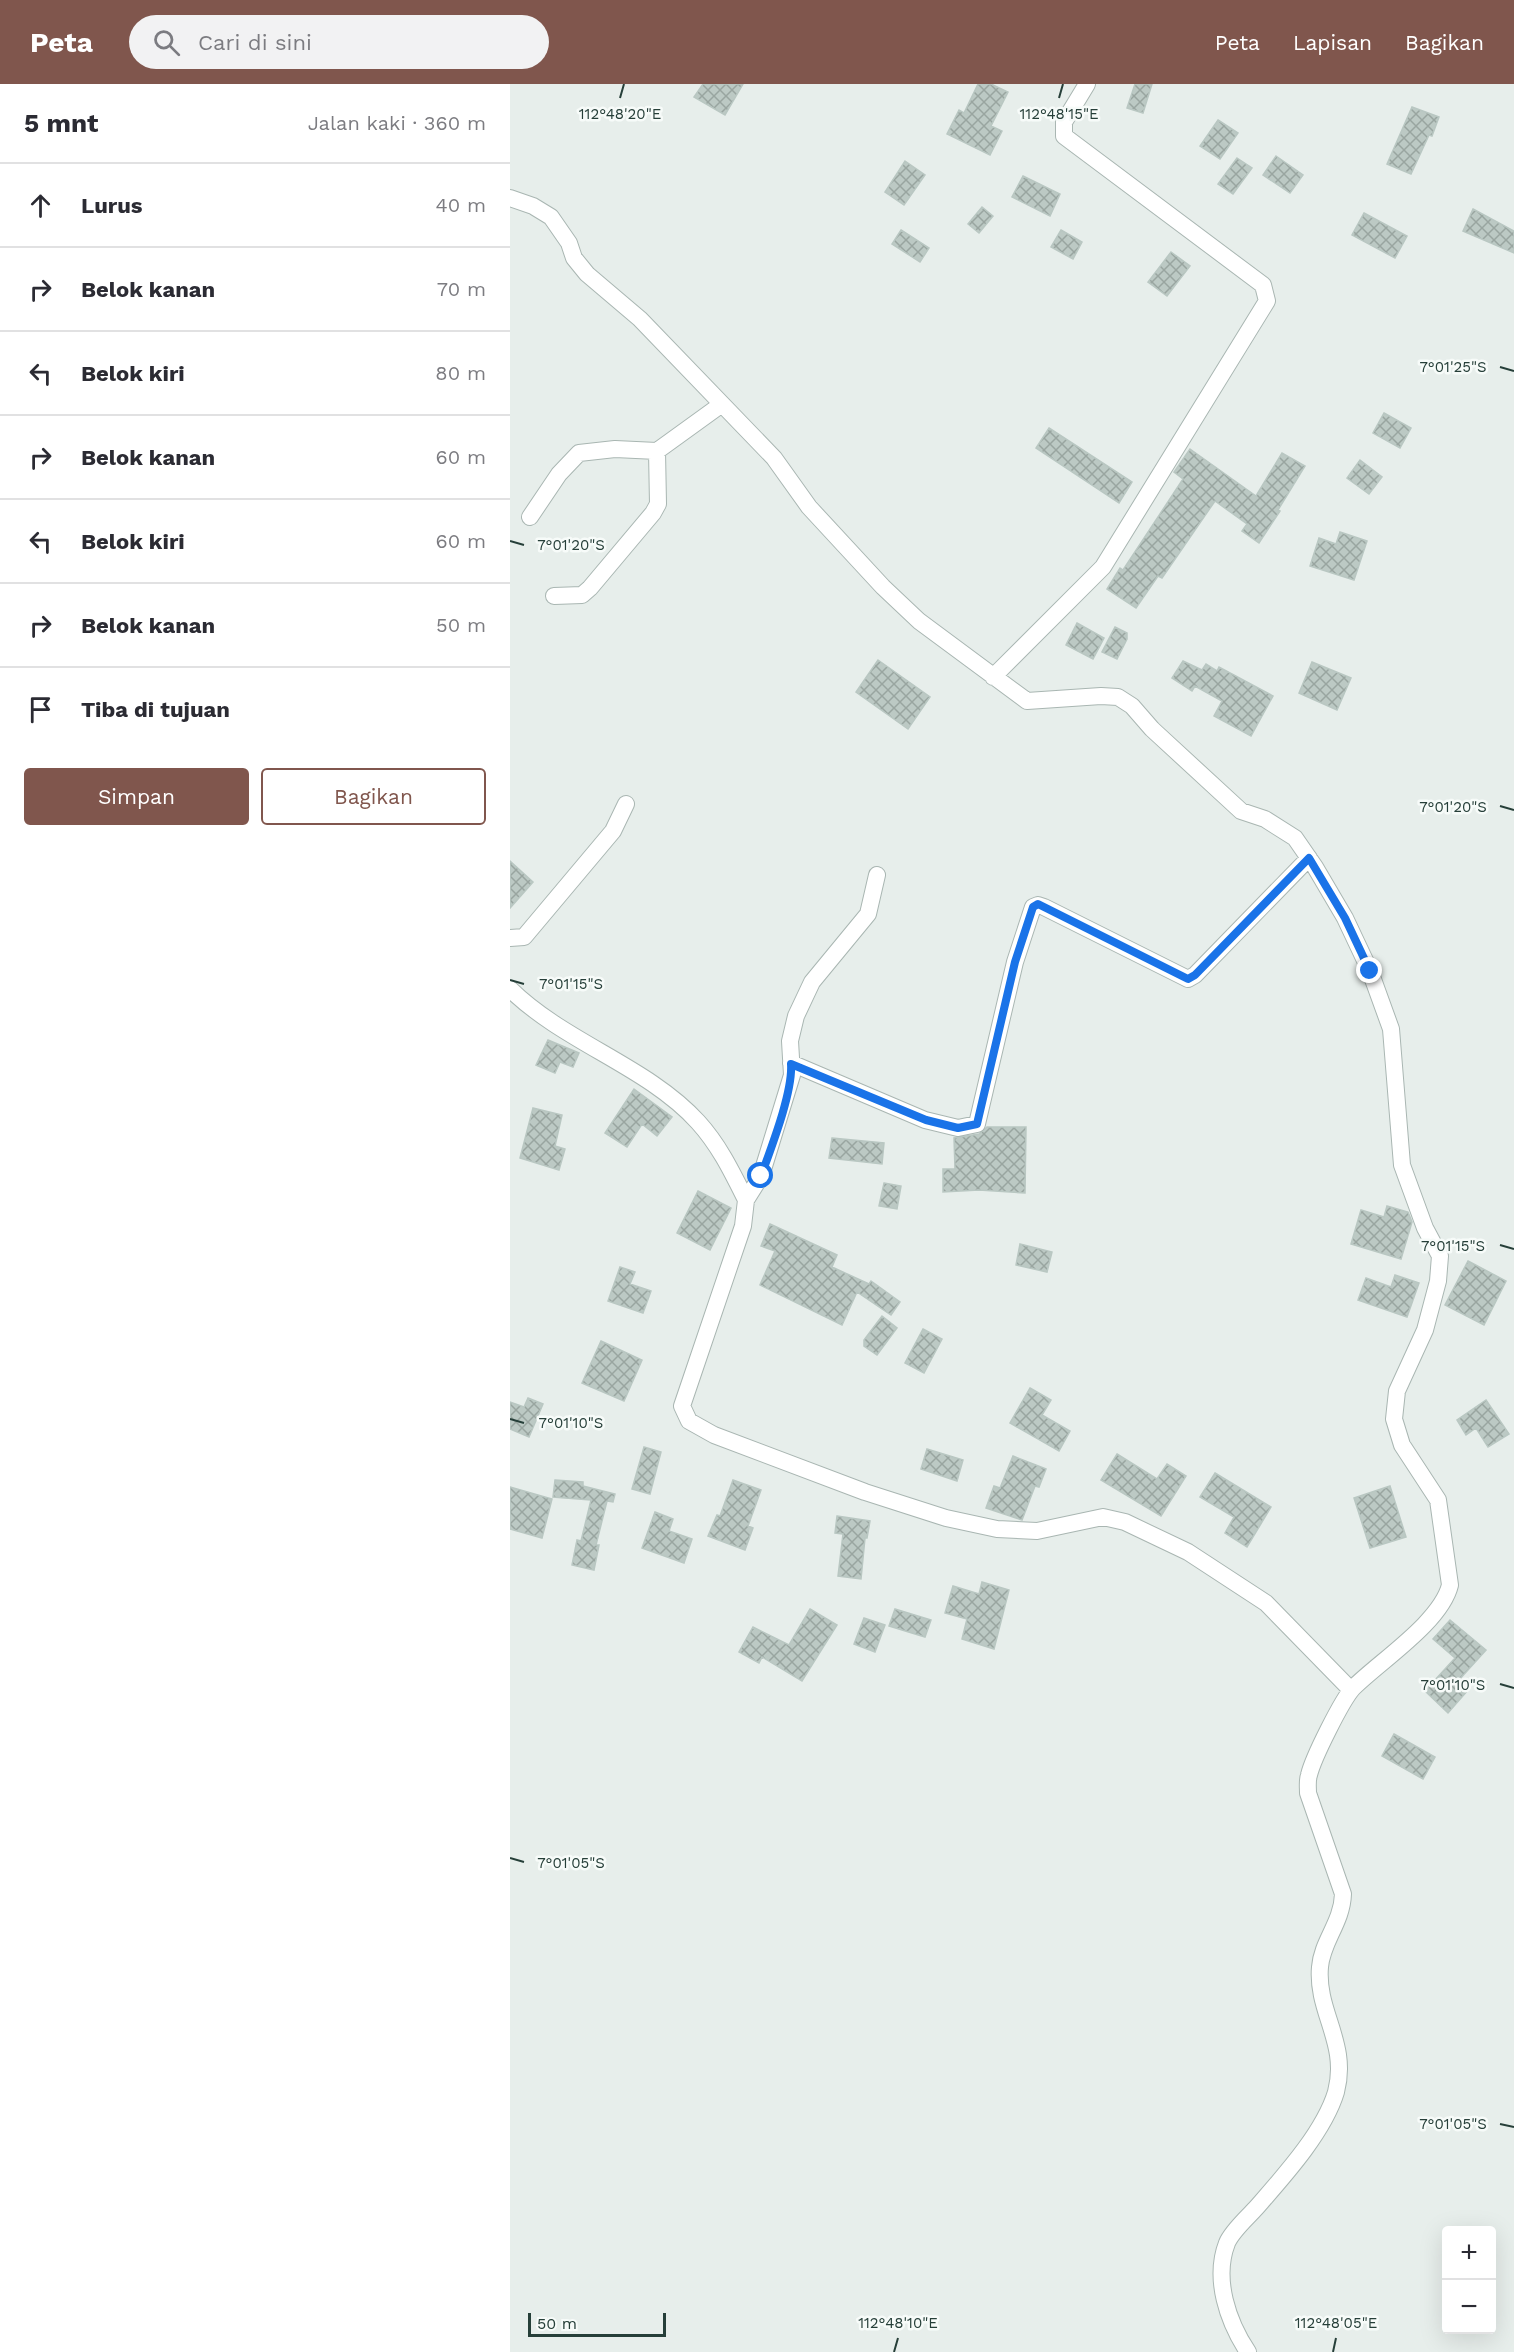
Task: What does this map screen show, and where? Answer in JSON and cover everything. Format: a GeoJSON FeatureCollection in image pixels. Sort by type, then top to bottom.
{"type":"FeatureCollection","features":[{"type":"Feature","properties":{"kind":"street"},"geometry":{"type":"LineString","coordinates":[[993,676],[1103,567],[1267,301],[1263,285],[1064,136],[1064,122],[1087,84]]}},
{"type":"Feature","properties":{"kind":"street"},"geometry":{"type":"LineString","coordinates":[[510,198],[533,206],[551,217],[587,274],[640,319],[774,458],[809,507],[883,587],[919,621],[1027,701],[1118,697],[1132,705],[1152,729],[1241,810],[1265,819],[1295,838],[1345,918],[1370,971],[1391,1029],[1402,1165],[1425,1228],[1440,1256],[1438,1281],[1425,1330],[1397,1391],[1394,1419],[1402,1445],[1438,1500],[1450,1585],[1446,1599],[1432,1615],[1351,1690],[1308,1776],[1308,1793],[1343,1894],[1343,1911],[1320,1965],[1320,1986],[1341,2058],[1340,2075],[1326,2117],[1268,2194],[1227,2242],[1222,2282],[1230,2318],[1248,2352]]}},
{"type":"Feature","properties":{"kind":"street"},"geometry":{"type":"LineString","coordinates":[[530,517],[559,474],[579,453],[615,449],[657,450],[722,405]]}},
{"type":"Feature","properties":{"kind":"street"},"geometry":{"type":"LineString","coordinates":[[554,596],[582,595],[653,513],[658,504],[657,450]]}},
{"type":"Feature","properties":{"kind":"street"},"geometry":{"type":"LineString","coordinates":[[510,938],[524,937],[613,831],[626,804]]}},
{"type":"Feature","properties":{"kind":"street"},"geometry":{"type":"LineString","coordinates":[[791,1064],[926,1120],[958,1128],[977,1124],[1015,962],[1033,907],[1038,904],[1188,979],[1195,975],[1309,858]]}},
{"type":"Feature","properties":{"kind":"street"},"geometry":{"type":"LineString","coordinates":[[877,875],[868,914],[805,994],[792,1031],[792,1075],[771,1149],[761,1176],[746,1200],[743,1226],[682,1406],[689,1421],[759,1453],[865,1492],[946,1518],[997,1528],[1037,1531],[1103,1517],[1125,1522],[1188,1552],[1266,1603],[1351,1690]]}},
{"type":"Feature","properties":{"kind":"street"},"geometry":{"type":"LineString","coordinates":[[510,989],[530,1008],[667,1095],[690,1115],[725,1158],[746,1200]]}},
{"type":"Feature","properties":{"kind":"building"},"geometry":{"type":"Polygon","coordinates":[[[703,84],[743,84],[725,115],[694,97],[703,84]]]}},
{"type":"Feature","properties":{"kind":"building"},"geometry":{"type":"Polygon","coordinates":[[[978,84],[991,84],[1008,92],[991,126],[1002,131],[990,155],[947,134],[959,110],[964,113],[978,84]]]}},
{"type":"Feature","properties":{"kind":"building"},"geometry":{"type":"Polygon","coordinates":[[[1135,84],[1152,84],[1143,113],[1127,108],[1135,84]]]}},
{"type":"Feature","properties":{"kind":"building"},"geometry":{"type":"Polygon","coordinates":[[[1412,107],[1439,117],[1432,136],[1429,135],[1411,174],[1387,164],[1412,107]]]}},
{"type":"Feature","properties":{"kind":"building"},"geometry":{"type":"Polygon","coordinates":[[[1218,120],[1238,133],[1220,159],[1200,146],[1218,120]]]}},
{"type":"Feature","properties":{"kind":"building"},"geometry":{"type":"Polygon","coordinates":[[[1276,156],[1303,175],[1290,193],[1263,175],[1276,156]]]}},
{"type":"Feature","properties":{"kind":"building"},"geometry":{"type":"Polygon","coordinates":[[[1237,158],[1252,168],[1233,194],[1218,184],[1237,158]]]}},
{"type":"Feature","properties":{"kind":"building"},"geometry":{"type":"Polygon","coordinates":[[[905,161],[925,175],[904,205],[885,192],[905,161]]]}},
{"type":"Feature","properties":{"kind":"building"},"geometry":{"type":"Polygon","coordinates":[[[1023,176],[1060,194],[1050,216],[1012,197],[1023,176]]]}},
{"type":"Feature","properties":{"kind":"building"},"geometry":{"type":"Polygon","coordinates":[[[982,207],[993,216],[979,233],[968,224],[982,207]]]}},
{"type":"Feature","properties":{"kind":"building"},"geometry":{"type":"Polygon","coordinates":[[[1473,209],[1514,231],[1514,253],[1463,231],[1473,209]]]}},
{"type":"Feature","properties":{"kind":"building"},"geometry":{"type":"Polygon","coordinates":[[[1364,213],[1407,236],[1395,258],[1352,235],[1364,213]]]}},
{"type":"Feature","properties":{"kind":"building"},"geometry":{"type":"Polygon","coordinates":[[[901,230],[929,248],[920,262],[892,244],[901,230]]]}},
{"type":"Feature","properties":{"kind":"building"},"geometry":{"type":"Polygon","coordinates":[[[1061,230],[1082,242],[1073,259],[1051,247],[1061,230]]]}},
{"type":"Feature","properties":{"kind":"building"},"geometry":{"type":"Polygon","coordinates":[[[1171,252],[1190,266],[1167,296],[1148,282],[1171,252]]]}},
{"type":"Feature","properties":{"kind":"building"},"geometry":{"type":"Polygon","coordinates":[[[1384,413],[1411,428],[1400,448],[1373,433],[1384,413]]]}},
{"type":"Feature","properties":{"kind":"building"},"geometry":{"type":"Polygon","coordinates":[[[1049,428],[1132,482],[1119,503],[1036,448],[1049,428]]]}},
{"type":"Feature","properties":{"kind":"building"},"geometry":{"type":"Polygon","coordinates":[[[1190,449],[1256,496],[1282,453],[1305,466],[1259,543],[1242,531],[1247,524],[1215,501],[1162,578],[1158,576],[1136,608],[1107,589],[1120,568],[1123,570],[1183,479],[1174,472],[1190,449]]]}},
{"type":"Feature","properties":{"kind":"building"},"geometry":{"type":"Polygon","coordinates":[[[1360,460],[1382,477],[1369,494],[1347,478],[1360,460]]]}},
{"type":"Feature","properties":{"kind":"building"},"geometry":{"type":"Polygon","coordinates":[[[1340,532],[1367,541],[1354,580],[1310,566],[1319,538],[1336,544],[1340,532]]]}},
{"type":"Feature","properties":{"kind":"building"},"geometry":{"type":"Polygon","coordinates":[[[1077,623],[1104,638],[1093,659],[1066,645],[1077,623]]]}},
{"type":"Feature","properties":{"kind":"building"},"geometry":{"type":"Polygon","coordinates":[[[1115,627],[1127,633],[1127,639],[1117,659],[1102,652],[1115,627]]]}},
{"type":"Feature","properties":{"kind":"building"},"geometry":{"type":"Polygon","coordinates":[[[878,660],[930,697],[908,729],[856,692],[878,660]]]}},
{"type":"Feature","properties":{"kind":"building"},"geometry":{"type":"Polygon","coordinates":[[[1183,661],[1202,670],[1206,664],[1217,671],[1219,667],[1273,696],[1251,736],[1214,716],[1222,701],[1195,686],[1192,691],[1172,678],[1183,661]]]}},
{"type":"Feature","properties":{"kind":"building"},"geometry":{"type":"Polygon","coordinates":[[[1312,662],[1351,678],[1337,710],[1299,693],[1312,662]]]}},
{"type":"Feature","properties":{"kind":"building"},"geometry":{"type":"Polygon","coordinates":[[[510,861],[533,882],[510,908],[510,861]]]}},
{"type":"Feature","properties":{"kind":"building"},"geometry":{"type":"Polygon","coordinates":[[[548,1040],[579,1053],[573,1067],[560,1062],[555,1073],[536,1065],[548,1040]]]}},
{"type":"Feature","properties":{"kind":"building"},"geometry":{"type":"Polygon","coordinates":[[[634,1089],[672,1117],[657,1136],[642,1124],[627,1147],[605,1133],[634,1089]]]}},
{"type":"Feature","properties":{"kind":"building"},"geometry":{"type":"Polygon","coordinates":[[[533,1108],[562,1115],[555,1146],[565,1149],[559,1170],[520,1158],[533,1108]]]}},
{"type":"Feature","properties":{"kind":"building"},"geometry":{"type":"Polygon","coordinates":[[[987,1127],[1026,1127],[1025,1193],[979,1190],[943,1192],[943,1169],[955,1169],[954,1138],[979,1134],[987,1127]]]}},
{"type":"Feature","properties":{"kind":"building"},"geometry":{"type":"Polygon","coordinates":[[[832,1138],[884,1143],[882,1164],[829,1158],[832,1138]]]}},
{"type":"Feature","properties":{"kind":"building"},"geometry":{"type":"Polygon","coordinates":[[[884,1183],[901,1186],[897,1209],[879,1206],[884,1183]]]}},
{"type":"Feature","properties":{"kind":"building"},"geometry":{"type":"Polygon","coordinates":[[[698,1191],[731,1208],[710,1250],[677,1233],[698,1191]]]}},
{"type":"Feature","properties":{"kind":"building"},"geometry":{"type":"Polygon","coordinates":[[[1387,1206],[1408,1212],[1412,1222],[1401,1259],[1351,1244],[1361,1210],[1384,1217],[1387,1206]]]}},
{"type":"Feature","properties":{"kind":"building"},"geometry":{"type":"Polygon","coordinates":[[[770,1224],[837,1255],[832,1267],[869,1284],[871,1281],[900,1302],[891,1315],[857,1292],[842,1325],[760,1285],[775,1251],[761,1246],[770,1224]]]}},
{"type":"Feature","properties":{"kind":"building"},"geometry":{"type":"Polygon","coordinates":[[[1020,1244],[1052,1252],[1047,1272],[1016,1265],[1020,1244]]]}},
{"type":"Feature","properties":{"kind":"building"},"geometry":{"type":"Polygon","coordinates":[[[1468,1261],[1506,1281],[1484,1325],[1445,1305],[1468,1261]]]}},
{"type":"Feature","properties":{"kind":"building"},"geometry":{"type":"Polygon","coordinates":[[[620,1267],[635,1272],[630,1284],[651,1291],[643,1313],[608,1301],[620,1267]]]}},
{"type":"Feature","properties":{"kind":"building"},"geometry":{"type":"Polygon","coordinates":[[[1395,1275],[1419,1283],[1407,1317],[1358,1300],[1366,1278],[1391,1287],[1395,1275]]]}},
{"type":"Feature","properties":{"kind":"building"},"geometry":{"type":"Polygon","coordinates":[[[882,1316],[897,1328],[877,1355],[864,1346],[864,1340],[882,1316]]]}},
{"type":"Feature","properties":{"kind":"building"},"geometry":{"type":"Polygon","coordinates":[[[923,1329],[942,1339],[924,1373],[905,1363],[923,1329]]]}},
{"type":"Feature","properties":{"kind":"building"},"geometry":{"type":"Polygon","coordinates":[[[601,1341],[642,1360],[624,1401],[582,1383],[601,1341]]]}},
{"type":"Feature","properties":{"kind":"building"},"geometry":{"type":"Polygon","coordinates":[[[1030,1388],[1051,1400],[1042,1415],[1070,1431],[1059,1451],[1010,1423],[1030,1388]]]}},
{"type":"Feature","properties":{"kind":"building"},"geometry":{"type":"Polygon","coordinates":[[[528,1398],[543,1404],[529,1437],[510,1429],[510,1402],[524,1407],[528,1398]]]}},
{"type":"Feature","properties":{"kind":"building"},"geometry":{"type":"Polygon","coordinates":[[[1486,1400],[1509,1434],[1488,1447],[1476,1428],[1466,1435],[1457,1420],[1486,1400]]]}},
{"type":"Feature","properties":{"kind":"building"},"geometry":{"type":"Polygon","coordinates":[[[644,1447],[661,1452],[650,1494],[632,1489],[644,1447]]]}},
{"type":"Feature","properties":{"kind":"building"},"geometry":{"type":"Polygon","coordinates":[[[927,1449],[963,1460],[957,1481],[921,1469],[927,1449]]]}},
{"type":"Feature","properties":{"kind":"building"},"geometry":{"type":"Polygon","coordinates":[[[1117,1454],[1157,1479],[1167,1464],[1186,1476],[1161,1516],[1101,1480],[1117,1454]]]}},
{"type":"Feature","properties":{"kind":"building"},"geometry":{"type":"Polygon","coordinates":[[[1013,1456],[1046,1469],[1039,1487],[1035,1486],[1022,1520],[986,1508],[994,1486],[1000,1488],[1013,1456]]]}},
{"type":"Feature","properties":{"kind":"building"},"geometry":{"type":"Polygon","coordinates":[[[1215,1473],[1271,1507],[1247,1547],[1225,1533],[1234,1517],[1200,1497],[1215,1473]]]}},
{"type":"Feature","properties":{"kind":"building"},"geometry":{"type":"Polygon","coordinates":[[[555,1480],[583,1482],[583,1486],[615,1494],[613,1502],[607,1501],[596,1545],[599,1545],[594,1570],[572,1565],[577,1540],[581,1541],[591,1500],[553,1497],[555,1480]]]}},
{"type":"Feature","properties":{"kind":"building"},"geometry":{"type":"Polygon","coordinates":[[[733,1480],[761,1490],[748,1526],[753,1528],[745,1550],[708,1536],[717,1515],[720,1516],[733,1480]]]}},
{"type":"Feature","properties":{"kind":"building"},"geometry":{"type":"Polygon","coordinates":[[[1390,1486],[1406,1537],[1370,1548],[1354,1498],[1390,1486]]]}},
{"type":"Feature","properties":{"kind":"building"},"geometry":{"type":"Polygon","coordinates":[[[510,1487],[552,1499],[542,1538],[510,1529],[510,1487]]]}},
{"type":"Feature","properties":{"kind":"building"},"geometry":{"type":"Polygon","coordinates":[[[655,1512],[673,1519],[669,1531],[692,1539],[684,1563],[642,1548],[655,1512]]]}},
{"type":"Feature","properties":{"kind":"building"},"geometry":{"type":"Polygon","coordinates":[[[837,1516],[870,1521],[867,1538],[865,1538],[861,1579],[838,1576],[843,1534],[835,1533],[837,1516]]]}},
{"type":"Feature","properties":{"kind":"building"},"geometry":{"type":"Polygon","coordinates":[[[982,1582],[1009,1590],[994,1649],[962,1639],[967,1619],[945,1613],[953,1586],[979,1594],[982,1582]]]}},
{"type":"Feature","properties":{"kind":"building"},"geometry":{"type":"Polygon","coordinates":[[[810,1609],[837,1625],[802,1681],[762,1657],[759,1663],[739,1652],[753,1627],[789,1645],[810,1609]]]}},
{"type":"Feature","properties":{"kind":"building"},"geometry":{"type":"Polygon","coordinates":[[[895,1609],[931,1620],[925,1637],[889,1626],[895,1609]]]}},
{"type":"Feature","properties":{"kind":"building"},"geometry":{"type":"Polygon","coordinates":[[[864,1618],[885,1625],[875,1652],[854,1644],[864,1618]]]}},
{"type":"Feature","properties":{"kind":"building"},"geometry":{"type":"Polygon","coordinates":[[[1450,1620],[1486,1650],[1458,1681],[1468,1690],[1448,1713],[1425,1691],[1455,1658],[1433,1639],[1450,1620]]]}},
{"type":"Feature","properties":{"kind":"building"},"geometry":{"type":"Polygon","coordinates":[[[1394,1734],[1435,1757],[1423,1779],[1382,1756],[1394,1734]]]}},
{"type":"Feature","properties":{"kind":"route"},"geometry":{"type":"LineString","coordinates":[[761,1176],[786,1099],[792,1075],[791,1064],[926,1120],[958,1128],[977,1124],[981,1118],[1015,962],[1033,907],[1038,904],[1188,979],[1195,975],[1309,858],[1345,918],[1370,971]]}}]}
